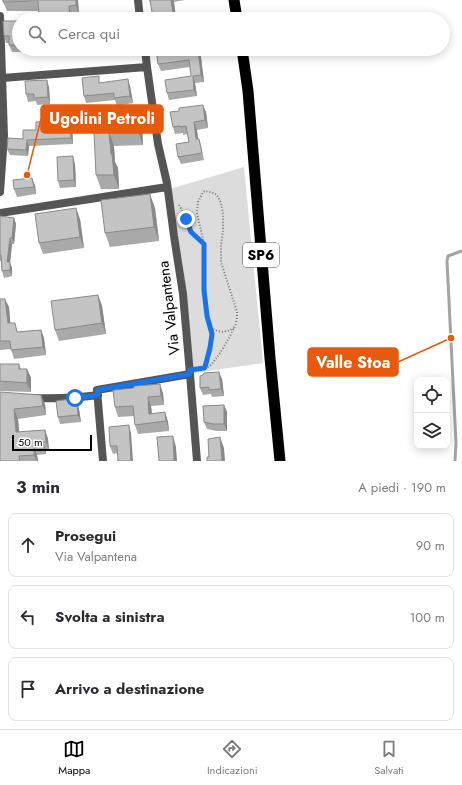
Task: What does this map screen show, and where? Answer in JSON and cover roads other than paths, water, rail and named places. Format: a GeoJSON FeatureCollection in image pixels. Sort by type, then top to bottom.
{"type":"FeatureCollection","features":[{"type":"Feature","properties":{"kind":"highway"},"geometry":{"type":"LineString","coordinates":[[234,0],[236,12]]}},
{"type":"Feature","properties":{"kind":"highway","name":"SP6"},"geometry":{"type":"LineString","coordinates":[[243,56],[248,91],[280,461]]}},
{"type":"Feature","properties":{"kind":"street"},"geometry":{"type":"LineString","coordinates":[[138,0],[139,12]]}},
{"type":"Feature","properties":{"kind":"street"},"geometry":{"type":"LineString","coordinates":[[0,16],[4,136],[0,192]]}},
{"type":"Feature","properties":{"kind":"street","name":"Via Valpantena"},"geometry":{"type":"LineString","coordinates":[[23,397],[75,398],[98,395],[97,390],[190,372],[183,294],[167,188],[158,144],[146,56]]}},
{"type":"Feature","properties":{"kind":"street"},"geometry":{"type":"LineString","coordinates":[[2,78],[148,66]]}},
{"type":"Feature","properties":{"kind":"street"},"geometry":{"type":"LineString","coordinates":[[0,213],[167,188]]}},
{"type":"Feature","properties":{"kind":"street"},"geometry":{"type":"LineString","coordinates":[[190,372],[197,461]]}},
{"type":"Feature","properties":{"kind":"street"},"geometry":{"type":"LineString","coordinates":[[98,395],[103,461]]}},
{"type":"Feature","properties":{"kind":"waterway"},"geometry":{"type":"LineString","coordinates":[[455,461],[456,443],[447,261],[448,256],[462,251]]}},
{"type":"Feature","properties":{"kind":"place","name":"Ugolini Petroli"},"geometry":{"type":"Point","coordinates":[27,175]}},
{"type":"Feature","properties":{"kind":"place","name":"Valle Stoa"},"geometry":{"type":"Point","coordinates":[451,338]}}]}
